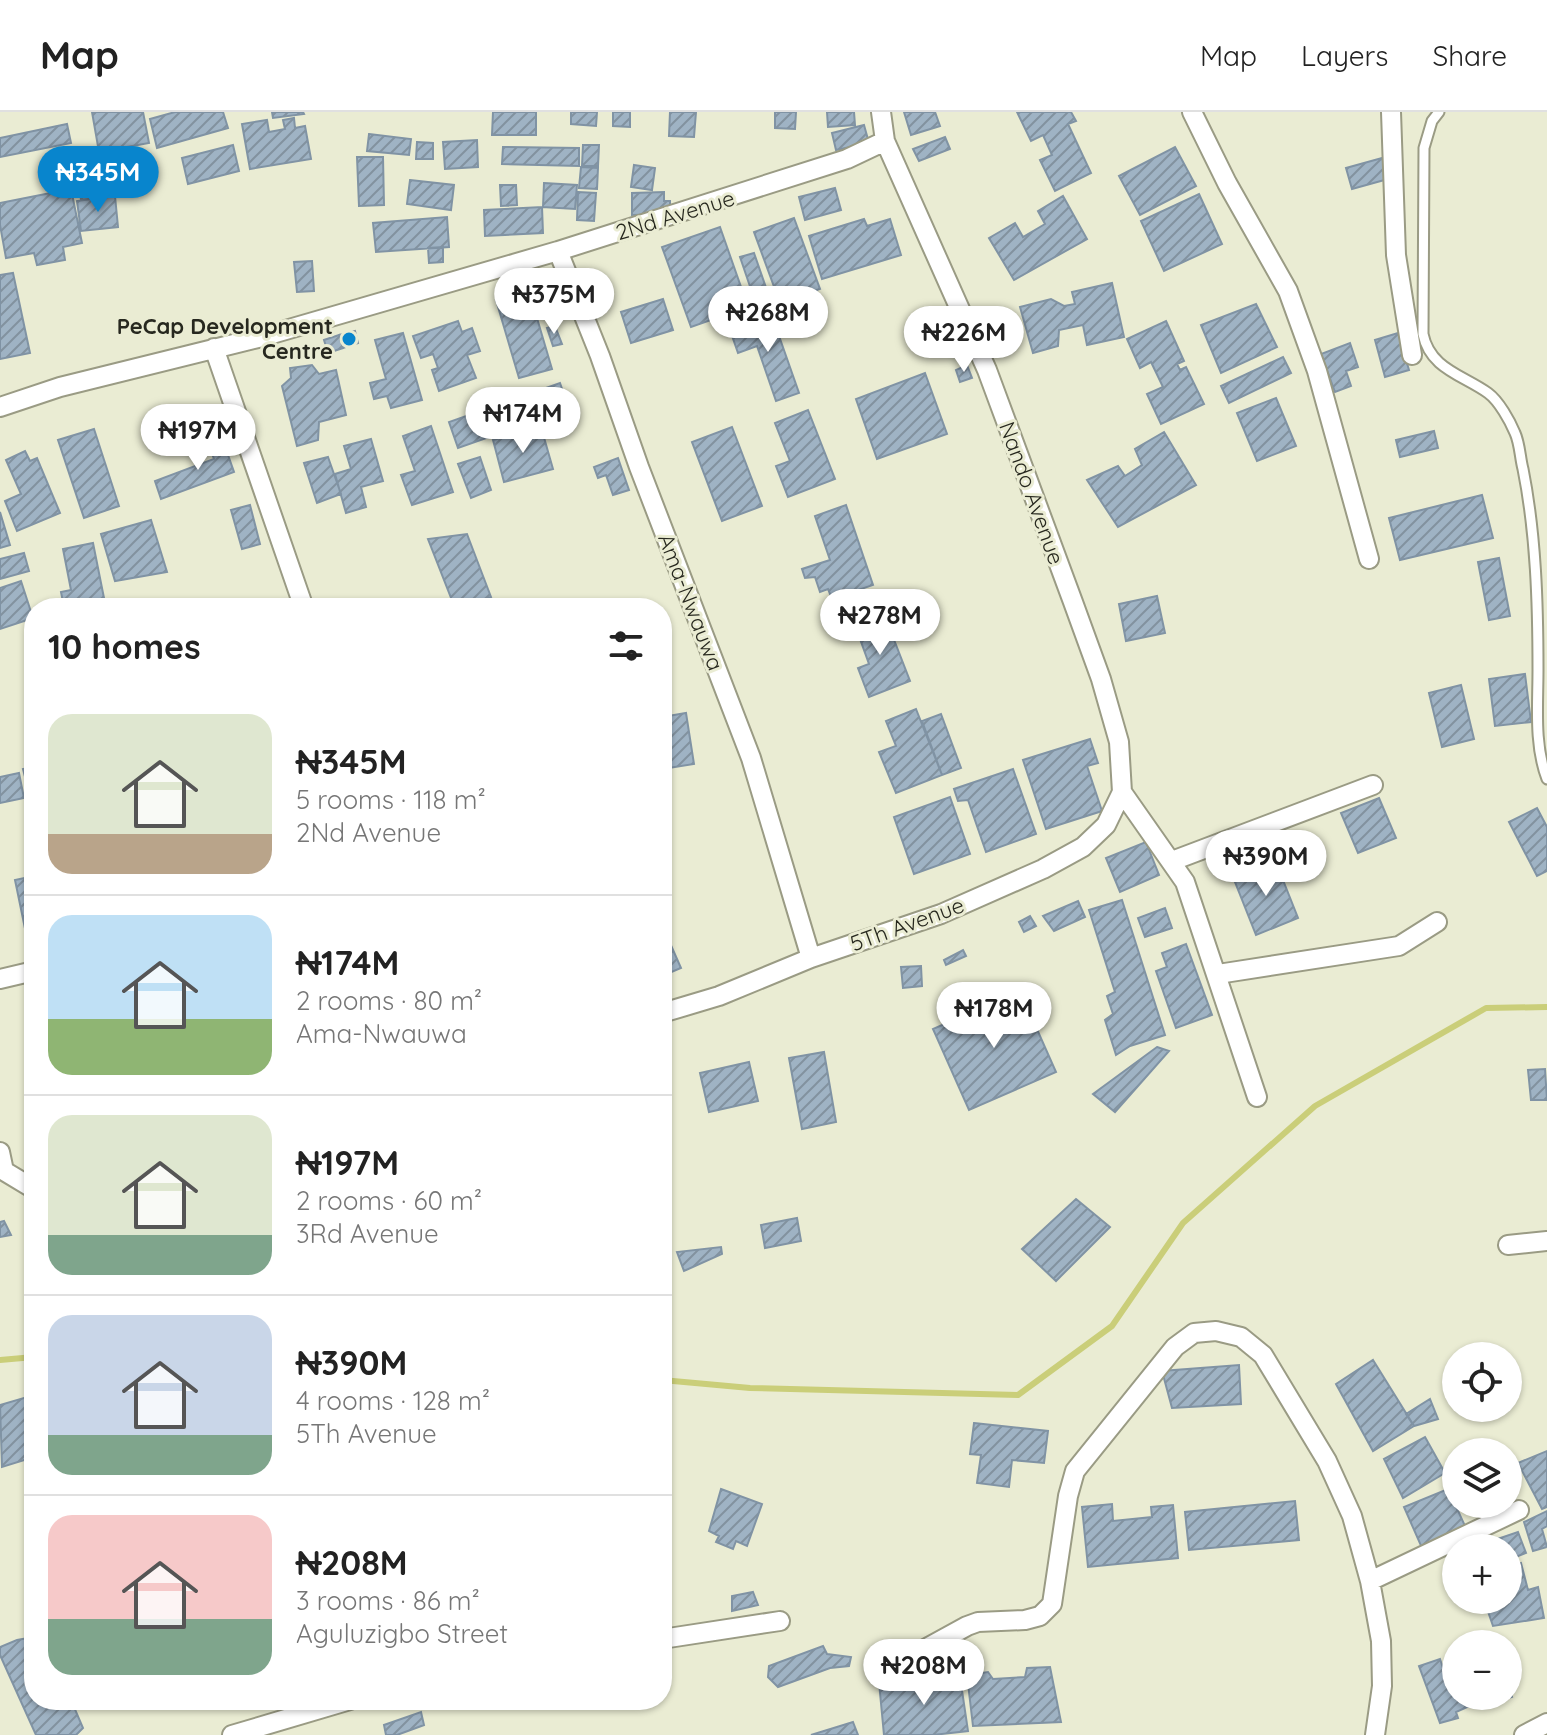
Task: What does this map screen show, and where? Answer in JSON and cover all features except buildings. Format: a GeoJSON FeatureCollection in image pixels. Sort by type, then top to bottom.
{"type":"FeatureCollection","features":[{"type":"Feature","properties":{"kind":"street","name":"Nando Avenue"},"geometry":{"type":"LineString","coordinates":[[881,112],[885,141],[987,370],[1101,679],[1119,742],[1122,792]]}},
{"type":"Feature","properties":{"kind":"street"},"geometry":{"type":"LineString","coordinates":[[1192,112],[1227,183],[1288,291],[1317,371],[1369,559]]}},
{"type":"Feature","properties":{"kind":"street"},"geometry":{"type":"LineString","coordinates":[[1391,112],[1396,255],[1412,355]]}},
{"type":"Feature","properties":{"kind":"street","name":"2Nd Avenue"},"geometry":{"type":"LineString","coordinates":[[0,407],[60,387],[258,338],[558,251],[847,159],[885,141]]}},
{"type":"Feature","properties":{"kind":"street","name":"Ama-Nwauwa"},"geometry":{"type":"LineString","coordinates":[[558,251],[751,758],[811,958]]}},
{"type":"Feature","properties":{"kind":"street"},"geometry":{"type":"LineString","coordinates":[[214,348],[301,598]]}},
{"type":"Feature","properties":{"kind":"street"},"geometry":{"type":"LineString","coordinates":[[1172,861],[1373,785]]}},
{"type":"Feature","properties":{"kind":"street"},"geometry":{"type":"LineString","coordinates":[[1122,792],[1185,882],[1257,1097]]}},
{"type":"Feature","properties":{"kind":"street","name":"5Th Avenue"},"geometry":{"type":"LineString","coordinates":[[672,1010],[719,996],[811,958],[941,914],[1043,869],[1083,847],[1095,836],[1106,825],[1122,792]]}},
{"type":"Feature","properties":{"kind":"street"},"geometry":{"type":"LineString","coordinates":[[1218,974],[1399,946],[1437,922]]}},
{"type":"Feature","properties":{"kind":"street"},"geometry":{"type":"LineString","coordinates":[[0,979],[24,973]]}},
{"type":"Feature","properties":{"kind":"street"},"geometry":{"type":"LineString","coordinates":[[0,1152],[4,1171],[24,1183]]}},
{"type":"Feature","properties":{"kind":"street"},"geometry":{"type":"LineString","coordinates":[[1508,1245],[1547,1241]]}},
{"type":"Feature","properties":{"kind":"street"},"geometry":{"type":"LineString","coordinates":[[905,1660],[967,1626],[978,1622],[1025,1620],[1040,1616],[1052,1604],[1068,1496],[1075,1471],[1175,1347],[1194,1333],[1216,1331],[1241,1337],[1263,1355],[1327,1461],[1352,1516],[1370,1581],[1381,1641],[1382,1686],[1375,1735]]}},
{"type":"Feature","properties":{"kind":"street"},"geometry":{"type":"LineString","coordinates":[[1370,1581],[1502,1518]]}},
{"type":"Feature","properties":{"kind":"street"},"geometry":{"type":"LineString","coordinates":[[672,1637],[780,1621]]}},
{"type":"Feature","properties":{"kind":"street"},"geometry":{"type":"LineString","coordinates":[[232,1735],[316,1710]]}},
{"type":"Feature","properties":{"kind":"street"},"geometry":{"type":"LineString","coordinates":[[1524,1735],[1547,1723]]}},
{"type":"Feature","properties":{"kind":"lane"},"geometry":{"type":"LineString","coordinates":[[1439,112],[1432,121],[1424,148],[1423,334],[1432,357],[1454,374],[1490,394],[1516,434],[1532,537],[1538,667],[1537,722],[1547,779]]}},
{"type":"Feature","properties":{"kind":"waterway"},"geometry":{"type":"LineString","coordinates":[[672,1381],[750,1388],[1018,1395],[1112,1326],[1183,1223],[1315,1106],[1486,1008],[1547,1007]]}},
{"type":"Feature","properties":{"kind":"waterway"},"geometry":{"type":"LineString","coordinates":[[0,1360],[24,1358]]}},
{"type":"Feature","properties":{"kind":"place","name":"PeCap Development Centre"},"geometry":{"type":"Point","coordinates":[349,339]}}]}
